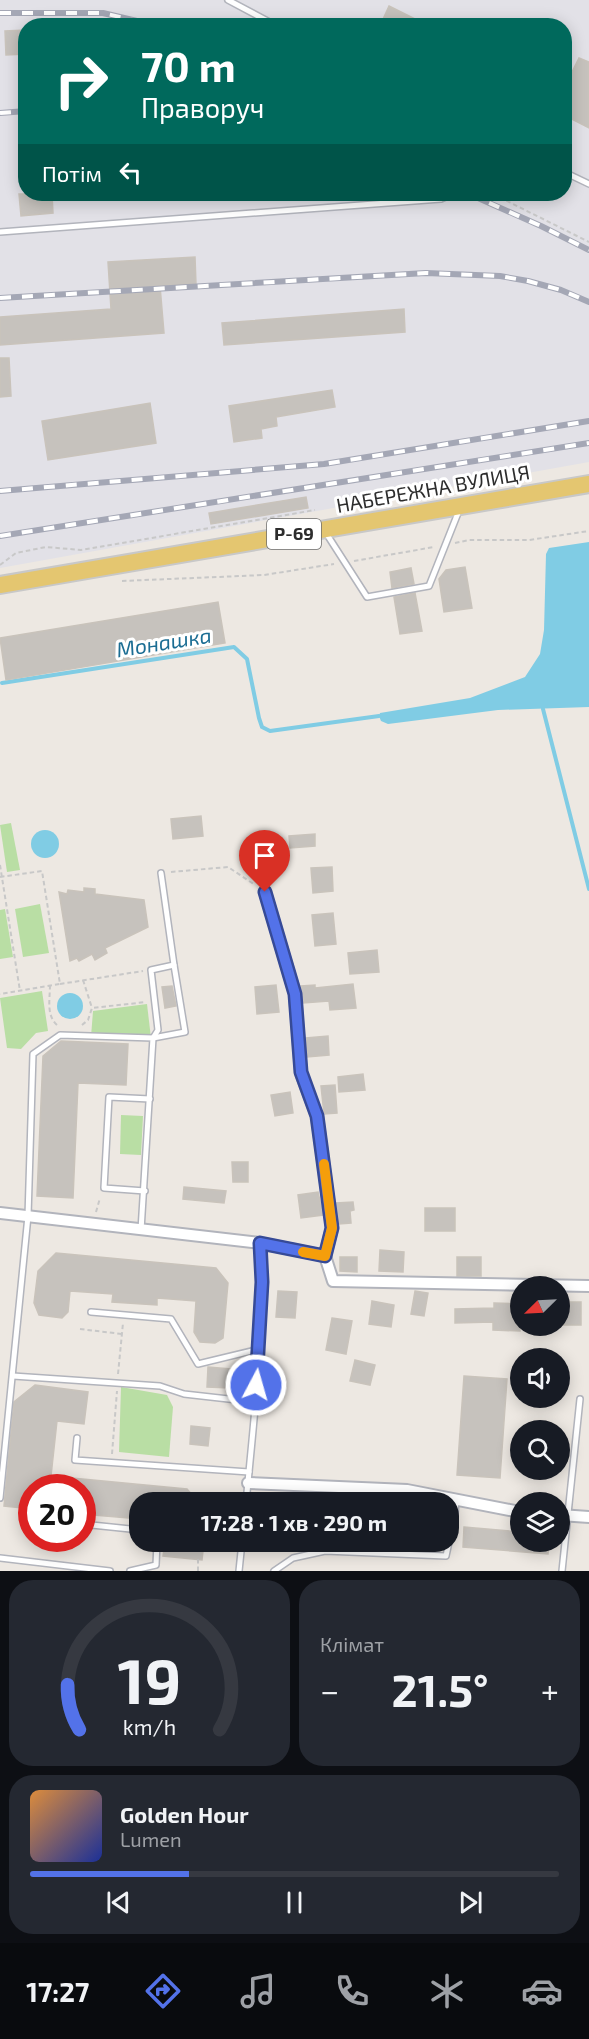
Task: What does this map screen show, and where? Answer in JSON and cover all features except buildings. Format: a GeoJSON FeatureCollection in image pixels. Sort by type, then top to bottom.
{"type":"FeatureCollection","features":[{"type":"Feature","properties":{"kind":"main road","name":"НАБЕРЕЖНА ВУЛИЦЯ"},"geometry":{"type":"LineString","coordinates":[[0,585],[589,484]]}},
{"type":"Feature","properties":{"kind":"street"},"geometry":{"type":"LineString","coordinates":[[265,892],[295,994],[301,1072],[317,1116],[332,1228],[325,1256],[333,1281],[589,1286]]}},
{"type":"Feature","properties":{"kind":"street"},"geometry":{"type":"LineString","coordinates":[[0,1213],[260,1243],[325,1256]]}},
{"type":"Feature","properties":{"kind":"street"},"geometry":{"type":"LineString","coordinates":[[248,1477],[416,1492]]}},
{"type":"Feature","properties":{"kind":"street"},"geometry":{"type":"LineString","coordinates":[[459,1501],[510,1510]]}},
{"type":"Feature","properties":{"kind":"street"},"geometry":{"type":"LineString","coordinates":[[570,1516],[589,1517]]}},
{"type":"Feature","properties":{"kind":"lane"},"geometry":{"type":"LineString","coordinates":[[228,0],[262,18]]}},
{"type":"Feature","properties":{"kind":"lane"},"geometry":{"type":"LineString","coordinates":[[572,175],[589,184]]}},
{"type":"Feature","properties":{"kind":"lane"},"geometry":{"type":"LineString","coordinates":[[0,232],[414,201]]}},
{"type":"Feature","properties":{"kind":"lane"},"geometry":{"type":"LineString","coordinates":[[323,530],[367,597],[429,586],[461,506]]}},
{"type":"Feature","properties":{"kind":"lane"},"geometry":{"type":"LineString","coordinates":[[0,1498],[28,1216],[33,1054],[60,1035],[153,1038],[185,1032],[161,873]]}},
{"type":"Feature","properties":{"kind":"lane"},"geometry":{"type":"LineString","coordinates":[[141,1230],[153,1038],[158,1030],[151,970],[174,965]]}},
{"type":"Feature","properties":{"kind":"lane"},"geometry":{"type":"LineString","coordinates":[[145,1191],[104,1188],[109,1097],[150,1099]]}},
{"type":"Feature","properties":{"kind":"lane"},"geometry":{"type":"LineString","coordinates":[[247,1492],[260,1349],[262,1282],[260,1243]]}},
{"type":"Feature","properties":{"kind":"lane"},"geometry":{"type":"LineString","coordinates":[[91,1312],[171,1319],[198,1365],[260,1349]]}},
{"type":"Feature","properties":{"kind":"lane"},"geometry":{"type":"LineString","coordinates":[[13,1376],[160,1386],[184,1394],[255,1402]]}},
{"type":"Feature","properties":{"kind":"lane"},"geometry":{"type":"LineString","coordinates":[[566,1492],[580,1400]]}},
{"type":"Feature","properties":{"kind":"lane"},"geometry":{"type":"LineString","coordinates":[[77,1438],[75,1460],[248,1477]]}},
{"type":"Feature","properties":{"kind":"lane"},"geometry":{"type":"LineString","coordinates":[[96,1525],[129,1529]]}},
{"type":"Feature","properties":{"kind":"lane"},"geometry":{"type":"LineString","coordinates":[[130,1571],[156,1565],[157,1552]]}},
{"type":"Feature","properties":{"kind":"lane"},"geometry":{"type":"LineString","coordinates":[[239,1571],[241,1552]]}},
{"type":"Feature","properties":{"kind":"lane"},"geometry":{"type":"LineString","coordinates":[[274,1571],[293,1558],[320,1552]]}},
{"type":"Feature","properties":{"kind":"lane"},"geometry":{"type":"LineString","coordinates":[[349,1552],[446,1556],[447,1552]]}},
{"type":"Feature","properties":{"kind":"lane"},"geometry":{"type":"LineString","coordinates":[[562,1552],[562,1571]]}},
{"type":"Feature","properties":{"kind":"lane"},"geometry":{"type":"LineString","coordinates":[[0,1558],[110,1571]]}},
{"type":"Feature","properties":{"kind":"path"},"geometry":{"type":"LineString","coordinates":[[507,201],[589,242]]}},
{"type":"Feature","properties":{"kind":"path"},"geometry":{"type":"LineString","coordinates":[[0,565],[16,553],[46,547],[81,550],[315,510]]}},
{"type":"Feature","properties":{"kind":"path"},"geometry":{"type":"LineString","coordinates":[[117,581],[264,575],[469,540],[529,540],[589,531]]}},
{"type":"Feature","properties":{"kind":"path"},"geometry":{"type":"LineString","coordinates":[[0,865],[20,991]]}},
{"type":"Feature","properties":{"kind":"path"},"geometry":{"type":"LineString","coordinates":[[161,873],[228,867],[265,892]]}},
{"type":"Feature","properties":{"kind":"path"},"geometry":{"type":"LineString","coordinates":[[1,877],[42,871],[60,984]]}},
{"type":"Feature","properties":{"kind":"path"},"geometry":{"type":"LineString","coordinates":[[0,994],[151,970]]}},
{"type":"Feature","properties":{"kind":"path"},"geometry":{"type":"LineString","coordinates":[[80,1027],[88,1020],[92,1008],[83,980]]}},
{"type":"Feature","properties":{"kind":"path"},"geometry":{"type":"LineString","coordinates":[[50,986],[49,1010],[53,1022],[60,1028]]}},
{"type":"Feature","properties":{"kind":"path"},"geometry":{"type":"LineString","coordinates":[[92,1008],[155,1001]]}},
{"type":"Feature","properties":{"kind":"path"},"geometry":{"type":"LineString","coordinates":[[93,1224],[104,1188]]}},
{"type":"Feature","properties":{"kind":"path"},"geometry":{"type":"LineString","coordinates":[[80,1329],[122,1334],[123,1321]]}},
{"type":"Feature","properties":{"kind":"path"},"geometry":{"type":"LineString","coordinates":[[112,1454],[113,1439]]}},
{"type":"Feature","properties":{"kind":"path"},"geometry":{"type":"LineString","coordinates":[[198,1559],[198,1571]]}},
{"type":"Feature","properties":{"kind":"shaded area"},"geometry":{"type":"Polygon","coordinates":[[[0,0],[589,0],[589,462],[0,568],[0,0]]]}},
{"type":"Feature","properties":{"kind":"green space"},"geometry":{"type":"Polygon","coordinates":[[[11,823],[20,870],[7,872],[0,825],[11,823]]]}},
{"type":"Feature","properties":{"kind":"green space"},"geometry":{"type":"Polygon","coordinates":[[[40,904],[49,953],[23,957],[15,909],[40,904]]]}},
{"type":"Feature","properties":{"kind":"green space"},"geometry":{"type":"Polygon","coordinates":[[[5,909],[13,957],[0,959],[0,910],[5,909]]]}},
{"type":"Feature","properties":{"kind":"green space"},"geometry":{"type":"Polygon","coordinates":[[[42,991],[48,1031],[36,1033],[21,1049],[7,1048],[0,998],[42,991]]]}},
{"type":"Feature","properties":{"kind":"green space"},"geometry":{"type":"Polygon","coordinates":[[[147,1004],[151,1038],[91,1037],[93,1011],[147,1004]]]}},
{"type":"Feature","properties":{"kind":"green space"},"geometry":{"type":"Polygon","coordinates":[[[121,1115],[143,1116],[141,1155],[120,1154],[121,1115]]]}},
{"type":"Feature","properties":{"kind":"green space"},"geometry":{"type":"Polygon","coordinates":[[[121,1387],[167,1395],[173,1407],[169,1457],[119,1452],[121,1387]]]}},
{"type":"Feature","properties":{"kind":"water"},"geometry":{"type":"Polygon","coordinates":[[[589,542],[589,707],[498,710],[388,724],[381,721],[380,713],[470,698],[525,677],[540,654],[544,630],[546,554],[549,548],[589,542]]]}},
{"type":"Feature","properties":{"kind":"water"},"geometry":{"type":"Polygon","coordinates":[[[45,830],[55,834],[59,844],[55,854],[45,858],[35,854],[31,844],[35,834],[45,830]]]}},
{"type":"Feature","properties":{"kind":"water"},"geometry":{"type":"Polygon","coordinates":[[[70,993],[80,996],[83,1006],[80,1016],[70,1019],[60,1016],[57,1006],[60,996],[70,993]]]}},
{"type":"Feature","properties":{"kind":"waterway","name":"Монашка"},"geometry":{"type":"LineString","coordinates":[[2,683],[234,647],[247,659],[259,718],[262,727],[270,731],[379,716]]}},
{"type":"Feature","properties":{"kind":"waterway"},"geometry":{"type":"LineString","coordinates":[[543,709],[589,889]]}},
{"type":"Feature","properties":{"kind":"railway"},"geometry":{"type":"LineString","coordinates":[[0,13],[103,13],[124,18]]}},
{"type":"Feature","properties":{"kind":"railway"},"geometry":{"type":"LineString","coordinates":[[0,113],[18,112]]}},
{"type":"Feature","properties":{"kind":"railway"},"geometry":{"type":"LineString","coordinates":[[485,201],[589,250]]}},
{"type":"Feature","properties":{"kind":"railway"},"geometry":{"type":"LineString","coordinates":[[0,298],[426,273],[500,276],[561,290],[589,302]]}},
{"type":"Feature","properties":{"kind":"railway"},"geometry":{"type":"LineString","coordinates":[[0,491],[324,464],[589,421]]}},
{"type":"Feature","properties":{"kind":"railway"},"geometry":{"type":"LineString","coordinates":[[0,536],[589,443]]}},
{"type":"Feature","properties":{"kind":"slow traffic"},"geometry":{"type":"LineString","coordinates":[[303,1252],[325,1256],[332,1228],[324,1164]]}},
{"type":"Feature","properties":{"kind":"route"},"geometry":{"type":"LineString","coordinates":[[256,1385],[260,1349],[262,1282],[260,1243],[325,1256],[332,1228],[317,1116],[301,1072],[295,994],[265,892]]}}]}
